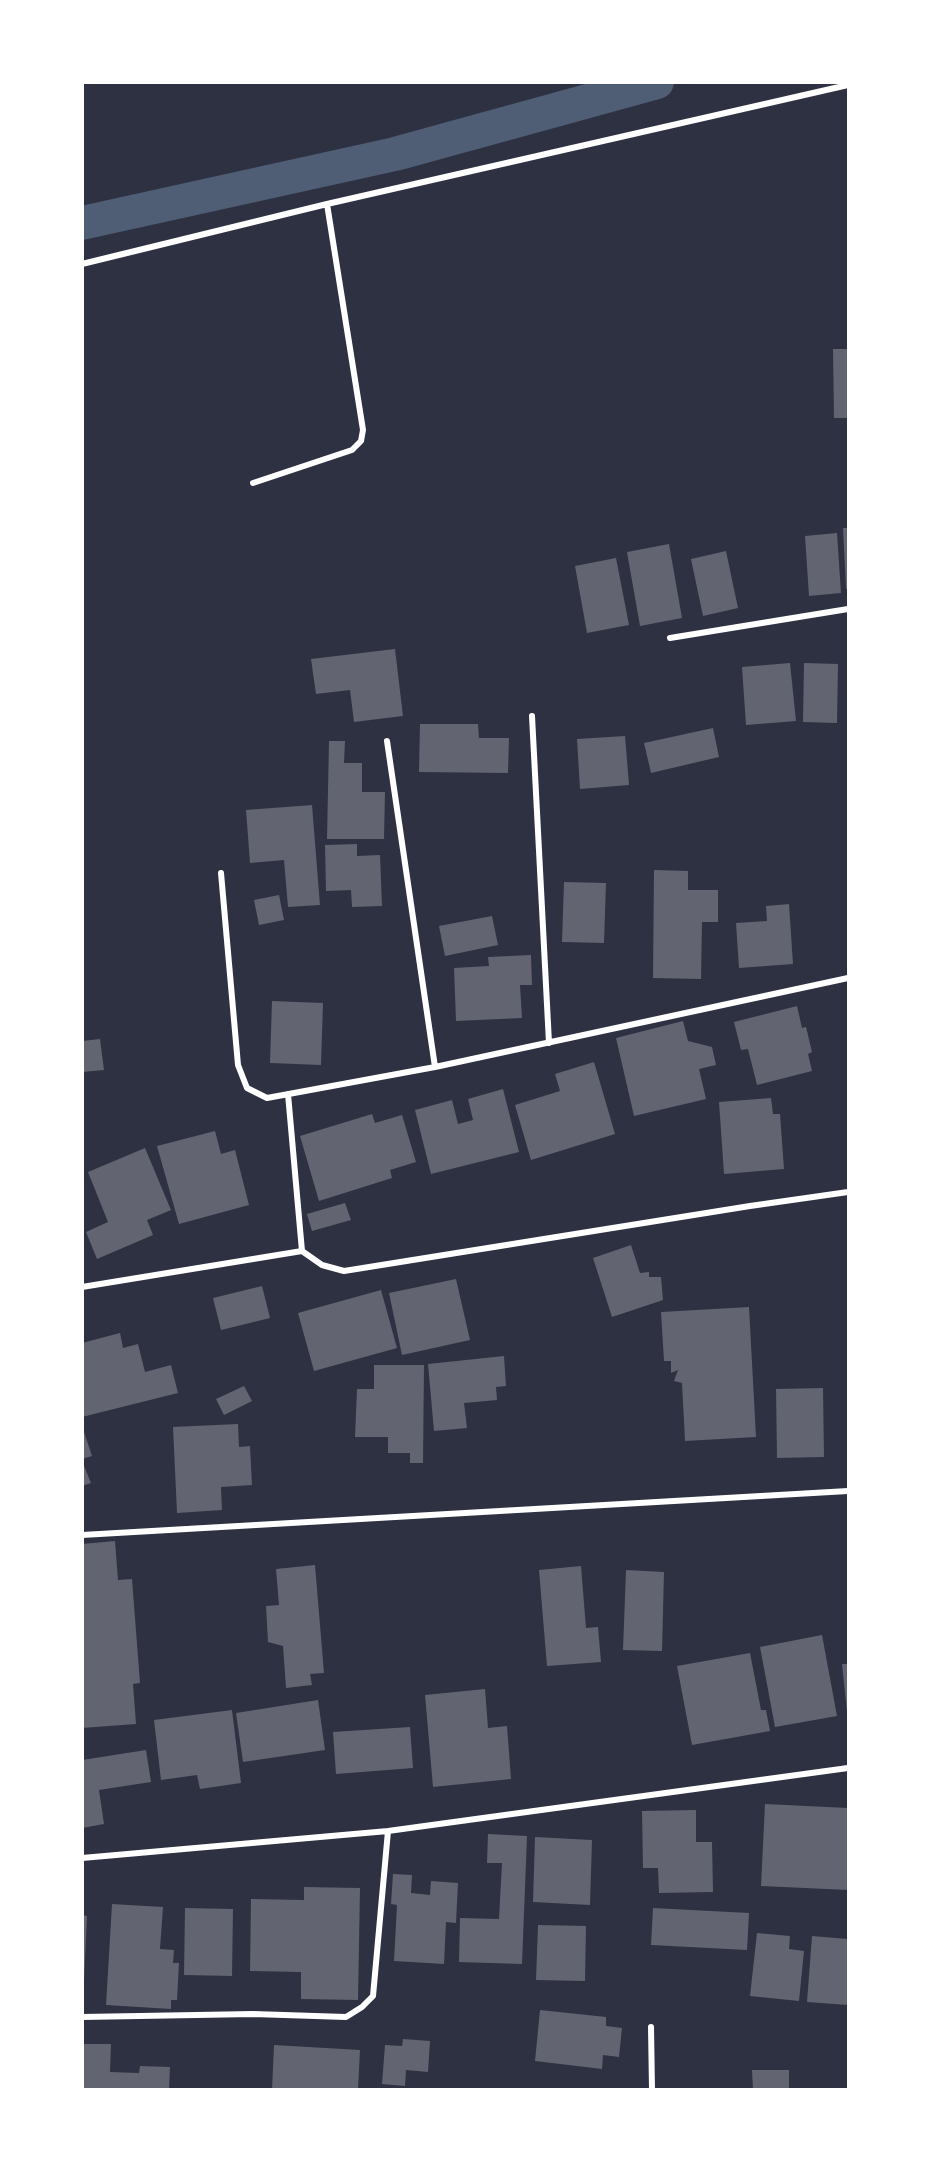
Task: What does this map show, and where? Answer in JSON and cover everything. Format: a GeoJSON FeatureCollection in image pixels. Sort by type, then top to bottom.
{"type":"FeatureCollection","features":[{"type":"Feature","properties":{"kind":"street"},"geometry":{"type":"LineString","coordinates":[[82,264],[327,204],[849,86]]}},
{"type":"Feature","properties":{"kind":"street"},"geometry":{"type":"LineString","coordinates":[[253,483],[352,450],[361,441],[363,430],[327,204]]}},
{"type":"Feature","properties":{"kind":"street"},"geometry":{"type":"LineString","coordinates":[[670,639],[849,609]]}},
{"type":"Feature","properties":{"kind":"street"},"geometry":{"type":"LineString","coordinates":[[532,716],[549,1043]]}},
{"type":"Feature","properties":{"kind":"street"},"geometry":{"type":"LineString","coordinates":[[387,741],[435,1067]]}},
{"type":"Feature","properties":{"kind":"street"},"geometry":{"type":"LineString","coordinates":[[221,873],[238,1065],[248,1088],[267,1098],[435,1067],[849,978]]}},
{"type":"Feature","properties":{"kind":"street"},"geometry":{"type":"LineString","coordinates":[[288,1094],[302,1251]]}},
{"type":"Feature","properties":{"kind":"street"},"geometry":{"type":"LineString","coordinates":[[82,1287],[302,1251],[322,1265],[344,1271],[849,1192]]}},
{"type":"Feature","properties":{"kind":"street"},"geometry":{"type":"LineString","coordinates":[[82,1535],[849,1491]]}},
{"type":"Feature","properties":{"kind":"street"},"geometry":{"type":"LineString","coordinates":[[82,1858],[388,1831],[849,1768]]}},
{"type":"Feature","properties":{"kind":"street"},"geometry":{"type":"LineString","coordinates":[[82,2018],[253,2014],[346,2017],[362,2007],[373,1996],[388,1831]]}},
{"type":"Feature","properties":{"kind":"street"},"geometry":{"type":"LineString","coordinates":[[651,2027],[652,2090]]}},
{"type":"Feature","properties":{"kind":"building"},"geometry":{"type":"Polygon","coordinates":[[[833,349],[848,349],[848,418],[834,418],[833,349]]]}},
{"type":"Feature","properties":{"kind":"building"},"geometry":{"type":"Polygon","coordinates":[[[843,528],[848,528],[848,589],[846,589],[843,528]]]}},
{"type":"Feature","properties":{"kind":"building"},"geometry":{"type":"Polygon","coordinates":[[[837,533],[841,593],[809,596],[805,536],[837,533]]]}},
{"type":"Feature","properties":{"kind":"building"},"geometry":{"type":"Polygon","coordinates":[[[669,544],[682,618],[640,626],[627,552],[669,544]]]}},
{"type":"Feature","properties":{"kind":"building"},"geometry":{"type":"Polygon","coordinates":[[[726,551],[738,608],[703,616],[691,559],[726,551]]]}},
{"type":"Feature","properties":{"kind":"building"},"geometry":{"type":"Polygon","coordinates":[[[616,558],[629,625],[587,633],[575,566],[616,558]]]}},
{"type":"Feature","properties":{"kind":"building"},"geometry":{"type":"Polygon","coordinates":[[[395,649],[403,716],[354,722],[350,690],[316,694],[311,659],[395,649]]]}},
{"type":"Feature","properties":{"kind":"building"},"geometry":{"type":"Polygon","coordinates":[[[790,663],[796,721],[746,725],[742,667],[790,663]]]}},
{"type":"Feature","properties":{"kind":"building"},"geometry":{"type":"Polygon","coordinates":[[[804,663],[838,664],[837,723],[803,722],[804,663]]]}},
{"type":"Feature","properties":{"kind":"building"},"geometry":{"type":"Polygon","coordinates":[[[420,724],[478,724],[479,738],[509,738],[508,773],[419,772],[420,724]]]}},
{"type":"Feature","properties":{"kind":"building"},"geometry":{"type":"Polygon","coordinates":[[[713,728],[719,757],[651,773],[644,743],[713,728]]]}},
{"type":"Feature","properties":{"kind":"building"},"geometry":{"type":"Polygon","coordinates":[[[625,736],[629,785],[580,789],[577,739],[625,736]]]}},
{"type":"Feature","properties":{"kind":"building"},"geometry":{"type":"Polygon","coordinates":[[[329,741],[345,741],[344,763],[362,763],[362,792],[385,792],[384,839],[327,839],[329,741]]]}},
{"type":"Feature","properties":{"kind":"building"},"geometry":{"type":"Polygon","coordinates":[[[312,805],[320,905],[288,907],[284,860],[250,863],[246,810],[312,805]]]}},
{"type":"Feature","properties":{"kind":"building"},"geometry":{"type":"Polygon","coordinates":[[[357,844],[357,856],[380,855],[382,906],[352,907],[351,890],[326,891],[325,845],[357,844]]]}},
{"type":"Feature","properties":{"kind":"building"},"geometry":{"type":"Polygon","coordinates":[[[654,870],[688,871],[688,890],[718,890],[718,922],[702,922],[701,979],[653,978],[654,870]]]}},
{"type":"Feature","properties":{"kind":"building"},"geometry":{"type":"Polygon","coordinates":[[[564,882],[606,883],[604,943],[562,942],[564,882]]]}},
{"type":"Feature","properties":{"kind":"building"},"geometry":{"type":"Polygon","coordinates":[[[279,895],[284,920],[259,925],[254,900],[279,895]]]}},
{"type":"Feature","properties":{"kind":"building"},"geometry":{"type":"Polygon","coordinates":[[[789,904],[793,964],[739,968],[736,923],[767,921],[766,906],[789,904]]]}},
{"type":"Feature","properties":{"kind":"building"},"geometry":{"type":"Polygon","coordinates":[[[492,916],[498,945],[445,956],[439,926],[492,916]]]}},
{"type":"Feature","properties":{"kind":"building"},"geometry":{"type":"Polygon","coordinates":[[[531,955],[532,985],[520,985],[522,1018],[456,1021],[454,968],[489,966],[488,957],[531,955]]]}},
{"type":"Feature","properties":{"kind":"building"},"geometry":{"type":"Polygon","coordinates":[[[272,1001],[323,1003],[321,1065],[270,1063],[272,1001]]]}},
{"type":"Feature","properties":{"kind":"building"},"geometry":{"type":"Polygon","coordinates":[[[797,1006],[802,1028],[806,1027],[812,1052],[808,1054],[812,1071],[757,1085],[748,1049],[741,1050],[734,1022],[797,1006]]]}},
{"type":"Feature","properties":{"kind":"building"},"geometry":{"type":"Polygon","coordinates":[[[683,1021],[688,1041],[712,1047],[716,1065],[699,1069],[706,1099],[634,1116],[616,1038],[683,1021]]]}},
{"type":"Feature","properties":{"kind":"building"},"geometry":{"type":"Polygon","coordinates":[[[100,1039],[104,1070],[82,1072],[82,1041],[100,1039]]]}},
{"type":"Feature","properties":{"kind":"building"},"geometry":{"type":"Polygon","coordinates":[[[594,1062],[615,1134],[531,1160],[515,1105],[560,1091],[555,1074],[594,1062]]]}},
{"type":"Feature","properties":{"kind":"building"},"geometry":{"type":"Polygon","coordinates":[[[503,1089],[519,1152],[431,1174],[415,1110],[452,1100],[458,1124],[473,1120],[468,1099],[503,1089]]]}},
{"type":"Feature","properties":{"kind":"building"},"geometry":{"type":"Polygon","coordinates":[[[771,1098],[773,1114],[780,1114],[784,1169],[724,1174],[719,1102],[771,1098]]]}},
{"type":"Feature","properties":{"kind":"building"},"geometry":{"type":"Polygon","coordinates":[[[372,1114],[375,1123],[402,1115],[416,1162],[390,1170],[392,1178],[319,1201],[300,1136],[372,1114]]]}},
{"type":"Feature","properties":{"kind":"building"},"geometry":{"type":"Polygon","coordinates":[[[215,1131],[221,1154],[235,1150],[249,1205],[179,1224],[157,1146],[215,1131]]]}},
{"type":"Feature","properties":{"kind":"building"},"geometry":{"type":"Polygon","coordinates":[[[145,1148],[171,1210],[147,1220],[153,1235],[97,1259],[86,1232],[108,1222],[88,1172],[145,1148]]]}},
{"type":"Feature","properties":{"kind":"building"},"geometry":{"type":"Polygon","coordinates":[[[345,1203],[351,1220],[312,1231],[307,1214],[345,1203]]]}},
{"type":"Feature","properties":{"kind":"building"},"geometry":{"type":"Polygon","coordinates":[[[631,1245],[640,1273],[649,1272],[649,1277],[661,1277],[663,1300],[612,1317],[593,1258],[631,1245]]]}},
{"type":"Feature","properties":{"kind":"building"},"geometry":{"type":"Polygon","coordinates":[[[456,1279],[470,1340],[402,1355],[389,1293],[456,1279]]]}},
{"type":"Feature","properties":{"kind":"building"},"geometry":{"type":"Polygon","coordinates":[[[262,1286],[270,1318],[221,1330],[213,1298],[262,1286]]]}},
{"type":"Feature","properties":{"kind":"building"},"geometry":{"type":"Polygon","coordinates":[[[381,1290],[397,1348],[314,1371],[298,1313],[381,1290]]]}},
{"type":"Feature","properties":{"kind":"building"},"geometry":{"type":"Polygon","coordinates":[[[749,1307],[756,1437],[685,1441],[682,1383],[674,1381],[678,1370],[671,1373],[671,1361],[664,1361],[661,1312],[749,1307]]]}},
{"type":"Feature","properties":{"kind":"building"},"geometry":{"type":"Polygon","coordinates":[[[120,1333],[123,1348],[138,1344],[145,1372],[171,1365],[178,1393],[82,1417],[82,1343],[120,1333]]]}},
{"type":"Feature","properties":{"kind":"building"},"geometry":{"type":"Polygon","coordinates":[[[504,1356],[506,1386],[496,1387],[497,1400],[464,1403],[467,1428],[434,1431],[428,1364],[504,1356]]]}},
{"type":"Feature","properties":{"kind":"building"},"geometry":{"type":"Polygon","coordinates":[[[374,1365],[424,1365],[423,1463],[410,1463],[410,1453],[388,1453],[388,1437],[355,1437],[357,1389],[374,1389],[374,1365]]]}},
{"type":"Feature","properties":{"kind":"building"},"geometry":{"type":"Polygon","coordinates":[[[244,1386],[252,1401],[224,1415],[216,1399],[244,1386]]]}},
{"type":"Feature","properties":{"kind":"building"},"geometry":{"type":"Polygon","coordinates":[[[823,1388],[824,1457],[777,1458],[776,1389],[823,1388]]]}},
{"type":"Feature","properties":{"kind":"building"},"geometry":{"type":"Polygon","coordinates":[[[238,1424],[239,1447],[250,1446],[252,1485],[221,1487],[222,1510],[177,1513],[173,1427],[238,1424]]]}},
{"type":"Feature","properties":{"kind":"building"},"geometry":{"type":"Polygon","coordinates":[[[82,1430],[92,1456],[82,1459],[82,1430]]]}},
{"type":"Feature","properties":{"kind":"building"},"geometry":{"type":"Polygon","coordinates":[[[82,1461],[91,1483],[82,1486],[82,1461]]]}},
{"type":"Feature","properties":{"kind":"building"},"geometry":{"type":"Polygon","coordinates":[[[115,1541],[118,1580],[132,1579],[140,1683],[133,1684],[136,1724],[82,1728],[82,1544],[115,1541]]]}},
{"type":"Feature","properties":{"kind":"building"},"geometry":{"type":"Polygon","coordinates":[[[315,1565],[324,1673],[310,1674],[312,1685],[286,1688],[283,1646],[268,1642],[266,1606],[279,1605],[276,1569],[315,1565]]]}},
{"type":"Feature","properties":{"kind":"building"},"geometry":{"type":"Polygon","coordinates":[[[581,1566],[586,1628],[598,1627],[601,1662],[547,1666],[539,1570],[581,1566]]]}},
{"type":"Feature","properties":{"kind":"building"},"geometry":{"type":"Polygon","coordinates":[[[626,1570],[664,1572],[662,1651],[623,1650],[626,1570]]]}},
{"type":"Feature","properties":{"kind":"building"},"geometry":{"type":"Polygon","coordinates":[[[822,1635],[837,1716],[775,1727],[760,1647],[822,1635]]]}},
{"type":"Feature","properties":{"kind":"building"},"geometry":{"type":"Polygon","coordinates":[[[750,1653],[761,1710],[766,1710],[770,1731],[692,1745],[677,1666],[750,1653]]]}},
{"type":"Feature","properties":{"kind":"building"},"geometry":{"type":"Polygon","coordinates":[[[842,1664],[848,1664],[848,1712],[847,1712],[842,1664]]]}},
{"type":"Feature","properties":{"kind":"building"},"geometry":{"type":"Polygon","coordinates":[[[485,1689],[488,1728],[507,1726],[511,1779],[433,1787],[425,1695],[485,1689]]]}},
{"type":"Feature","properties":{"kind":"building"},"geometry":{"type":"Polygon","coordinates":[[[318,1700],[325,1750],[243,1762],[236,1713],[318,1700]]]}},
{"type":"Feature","properties":{"kind":"building"},"geometry":{"type":"Polygon","coordinates":[[[232,1710],[241,1783],[200,1789],[197,1775],[161,1780],[154,1720],[232,1710]]]}},
{"type":"Feature","properties":{"kind":"building"},"geometry":{"type":"Polygon","coordinates":[[[410,1727],[413,1768],[336,1774],[333,1732],[410,1727]]]}},
{"type":"Feature","properties":{"kind":"building"},"geometry":{"type":"Polygon","coordinates":[[[146,1750],[151,1782],[99,1790],[104,1824],[82,1828],[82,1760],[146,1750]]]}},
{"type":"Feature","properties":{"kind":"building"},"geometry":{"type":"Polygon","coordinates":[[[765,1804],[848,1808],[848,1890],[761,1886],[765,1804]]]}},
{"type":"Feature","properties":{"kind":"building"},"geometry":{"type":"Polygon","coordinates":[[[696,1810],[696,1842],[712,1842],[713,1892],[659,1893],[658,1868],[643,1868],[642,1811],[696,1810]]]}},
{"type":"Feature","properties":{"kind":"building"},"geometry":{"type":"Polygon","coordinates":[[[488,1834],[527,1836],[522,1964],[459,1962],[460,1918],[499,1919],[502,1863],[487,1863],[488,1834]]]}},
{"type":"Feature","properties":{"kind":"building"},"geometry":{"type":"Polygon","coordinates":[[[535,1837],[592,1840],[590,1905],[533,1902],[535,1837]]]}},
{"type":"Feature","properties":{"kind":"building"},"geometry":{"type":"Polygon","coordinates":[[[393,1874],[412,1875],[411,1893],[430,1895],[431,1881],[458,1883],[456,1923],[446,1922],[444,1964],[394,1961],[397,1905],[391,1904],[393,1874]]]}},
{"type":"Feature","properties":{"kind":"building"},"geometry":{"type":"Polygon","coordinates":[[[304,1887],[360,1888],[358,2000],[301,1999],[301,1972],[250,1971],[251,1899],[304,1900],[304,1887]]]}},
{"type":"Feature","properties":{"kind":"building"},"geometry":{"type":"Polygon","coordinates":[[[112,1904],[163,1907],[160,1949],[174,1950],[173,1963],[179,1963],[177,2000],[171,2000],[171,2009],[106,2005],[112,1904]]]}},
{"type":"Feature","properties":{"kind":"building"},"geometry":{"type":"Polygon","coordinates":[[[185,1908],[233,1909],[232,1976],[184,1975],[185,1908]]]}},
{"type":"Feature","properties":{"kind":"building"},"geometry":{"type":"Polygon","coordinates":[[[653,1908],[749,1913],[747,1950],[651,1945],[653,1908]]]}},
{"type":"Feature","properties":{"kind":"building"},"geometry":{"type":"Polygon","coordinates":[[[82,1915],[87,1916],[84,1981],[82,1980],[82,1915]]]}},
{"type":"Feature","properties":{"kind":"building"},"geometry":{"type":"Polygon","coordinates":[[[538,1925],[586,1926],[585,1981],[536,1980],[538,1925]]]}},
{"type":"Feature","properties":{"kind":"building"},"geometry":{"type":"Polygon","coordinates":[[[757,1933],[790,1936],[789,1949],[804,1951],[799,2001],[750,1996],[757,1933]]]}},
{"type":"Feature","properties":{"kind":"building"},"geometry":{"type":"Polygon","coordinates":[[[812,1936],[848,1939],[848,2005],[807,2002],[812,1936]]]}},
{"type":"Feature","properties":{"kind":"building"},"geometry":{"type":"Polygon","coordinates":[[[540,2010],[606,2017],[606,2026],[622,2028],[619,2057],[603,2055],[602,2069],[535,2061],[540,2010]]]}},
{"type":"Feature","properties":{"kind":"building"},"geometry":{"type":"Polygon","coordinates":[[[403,2039],[430,2041],[428,2072],[406,2070],[405,2086],[382,2084],[385,2045],[402,2046],[403,2039]]]}},
{"type":"Feature","properties":{"kind":"building"},"geometry":{"type":"Polygon","coordinates":[[[82,2044],[111,2044],[110,2072],[139,2073],[140,2066],[170,2067],[169,2090],[82,2090],[82,2044]]]}},
{"type":"Feature","properties":{"kind":"building"},"geometry":{"type":"Polygon","coordinates":[[[274,2045],[360,2050],[358,2090],[272,2090],[274,2045]]]}},
{"type":"Feature","properties":{"kind":"building"},"geometry":{"type":"Polygon","coordinates":[[[752,2070],[789,2070],[789,2090],[753,2090],[752,2070]]]}},
{"type":"Feature","properties":{"kind":"waterway"},"geometry":{"type":"LineString","coordinates":[[82,223],[395,154],[657,82]]}}]}
